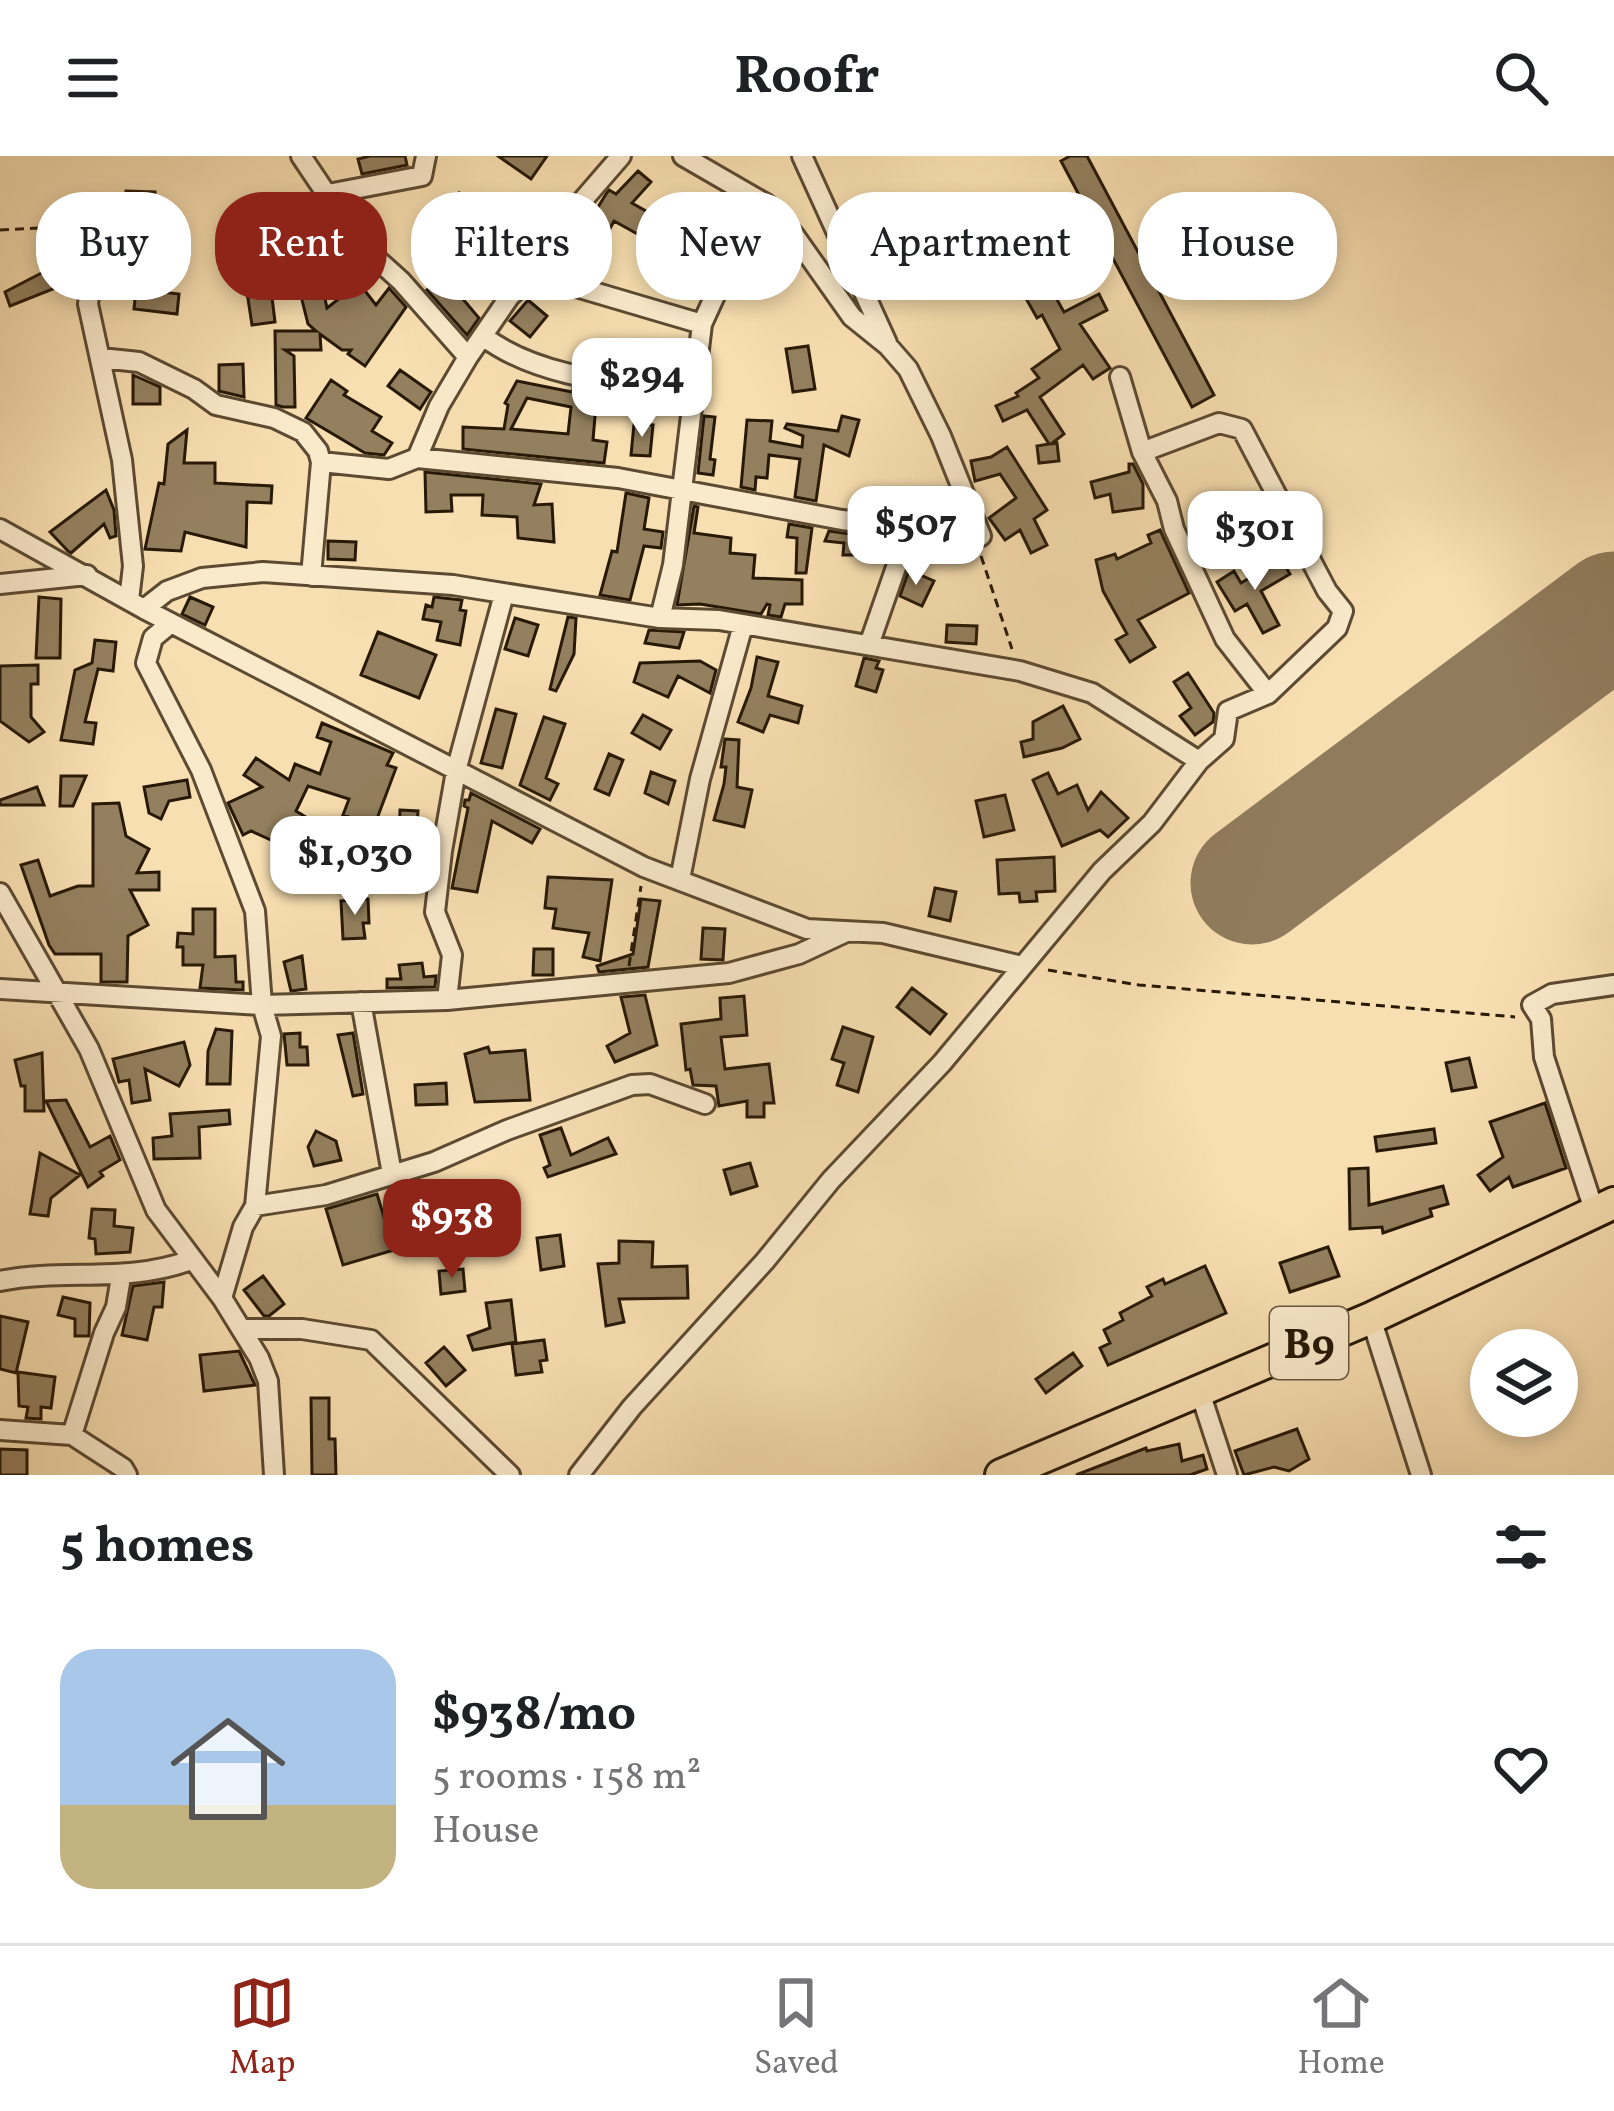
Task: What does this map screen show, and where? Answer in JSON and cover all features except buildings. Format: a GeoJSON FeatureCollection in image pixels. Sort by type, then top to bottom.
{"type":"FeatureCollection","features":[{"type":"Feature","properties":{"kind":"highway","name":"B9"},"geometry":{"type":"LineString","coordinates":[[1001,1475],[1371,1318],[1604,1208]]}},
{"type":"Feature","properties":{"kind":"street"},"geometry":{"type":"LineString","coordinates":[[301,156],[327,192]]}},
{"type":"Feature","properties":{"kind":"street"},"geometry":{"type":"LineString","coordinates":[[338,192],[422,176],[426,156]]}},
{"type":"Feature","properties":{"kind":"street"},"geometry":{"type":"LineString","coordinates":[[590,192],[621,156]]}},
{"type":"Feature","properties":{"kind":"street"},"geometry":{"type":"LineString","coordinates":[[683,156],[745,192]]}},
{"type":"Feature","properties":{"kind":"street"},"geometry":{"type":"LineString","coordinates":[[802,156],[888,346]]}},
{"type":"Feature","properties":{"kind":"street"},"geometry":{"type":"LineString","coordinates":[[321,462],[389,469],[417,458],[516,465],[682,488],[909,530],[981,536],[908,369],[852,317],[803,248]]}},
{"type":"Feature","properties":{"kind":"street"},"geometry":{"type":"LineString","coordinates":[[387,268],[468,356]]}},
{"type":"Feature","properties":{"kind":"street"},"geometry":{"type":"LineString","coordinates":[[612,297],[702,324]]}},
{"type":"Feature","properties":{"kind":"street"},"geometry":{"type":"LineString","coordinates":[[89,300],[122,460],[137,605]]}},
{"type":"Feature","properties":{"kind":"street"},"geometry":{"type":"LineString","coordinates":[[417,458],[468,356],[508,300]]}},
{"type":"Feature","properties":{"kind":"street"},"geometry":{"type":"LineString","coordinates":[[660,618],[673,565],[702,324],[713,300]]}},
{"type":"Feature","properties":{"kind":"street"},"geometry":{"type":"LineString","coordinates":[[484,338],[508,355],[548,367],[696,393]]}},
{"type":"Feature","properties":{"kind":"street"},"geometry":{"type":"LineString","coordinates":[[101,358],[139,362],[216,405],[274,418],[303,432],[319,451],[321,462],[311,576]]}},
{"type":"Feature","properties":{"kind":"street"},"geometry":{"type":"LineString","coordinates":[[1120,377],[1142,452],[1225,639],[1268,694]]}},
{"type":"Feature","properties":{"kind":"street"},"geometry":{"type":"LineString","coordinates":[[579,1475],[632,1407],[765,1261],[831,1180],[942,1063],[1102,871],[1152,823],[1199,761],[1224,739],[1228,711],[1268,694],[1337,628],[1343,611],[1242,429],[1219,423],[1142,452]]}},
{"type":"Feature","properties":{"kind":"street"},"geometry":{"type":"LineString","coordinates":[[0,529],[171,623],[644,867],[807,929],[897,936],[1022,966]]}},
{"type":"Feature","properties":{"kind":"street"},"geometry":{"type":"LineString","coordinates":[[869,645],[909,530]]}},
{"type":"Feature","properties":{"kind":"street"},"geometry":{"type":"LineString","coordinates":[[137,605],[202,578],[263,572],[453,584],[660,618],[719,620],[1020,671],[1092,693],[1199,761]]}},
{"type":"Feature","properties":{"kind":"street"},"geometry":{"type":"LineString","coordinates":[[0,584],[87,574]]}},
{"type":"Feature","properties":{"kind":"street"},"geometry":{"type":"LineString","coordinates":[[447,1000],[452,955],[435,912],[457,771],[504,594]]}},
{"type":"Feature","properties":{"kind":"street"},"geometry":{"type":"LineString","coordinates":[[171,623],[153,638],[146,663],[201,770],[247,883],[255,911],[262,1005],[271,1036],[255,1206],[243,1227],[222,1298]]}},
{"type":"Feature","properties":{"kind":"street"},"geometry":{"type":"LineString","coordinates":[[680,879],[700,779],[743,625]]}},
{"type":"Feature","properties":{"kind":"street"},"geometry":{"type":"LineString","coordinates":[[0,893],[89,1049],[156,1210],[242,1328],[268,1381],[274,1475]]}},
{"type":"Feature","properties":{"kind":"street"},"geometry":{"type":"LineString","coordinates":[[0,988],[262,1005],[447,1000],[626,985],[764,966],[852,930]]}},
{"type":"Feature","properties":{"kind":"street"},"geometry":{"type":"LineString","coordinates":[[1604,1208],[1544,1057],[1541,1019],[1532,1005],[1552,994],[1614,985]]}},
{"type":"Feature","properties":{"kind":"street"},"geometry":{"type":"LineString","coordinates":[[361,1002],[392,1174]]}},
{"type":"Feature","properties":{"kind":"street"},"geometry":{"type":"LineString","coordinates":[[255,1206],[326,1196],[434,1162],[632,1084],[650,1084],[705,1104]]}},
{"type":"Feature","properties":{"kind":"street"},"geometry":{"type":"LineString","coordinates":[[0,1281],[42,1275],[121,1277],[191,1260]]}},
{"type":"Feature","properties":{"kind":"street"},"geometry":{"type":"LineString","coordinates":[[72,1435],[116,1307],[121,1277]]}},
{"type":"Feature","properties":{"kind":"street"},"geometry":{"type":"LineString","coordinates":[[1371,1318],[1421,1475]]}},
{"type":"Feature","properties":{"kind":"street"},"geometry":{"type":"LineString","coordinates":[[242,1328],[302,1328],[370,1340],[510,1475]]}},
{"type":"Feature","properties":{"kind":"street"},"geometry":{"type":"LineString","coordinates":[[1199,1389],[1227,1475]]}},
{"type":"Feature","properties":{"kind":"street"},"geometry":{"type":"LineString","coordinates":[[0,1430],[72,1435],[128,1475]]}},
{"type":"Feature","properties":{"kind":"path"},"geometry":{"type":"LineString","coordinates":[[0,230],[36,229]]}},
{"type":"Feature","properties":{"kind":"path"},"geometry":{"type":"LineString","coordinates":[[981,536],[981,564],[1020,671]]}},
{"type":"Feature","properties":{"kind":"path"},"geometry":{"type":"LineString","coordinates":[[626,985],[644,867]]}},
{"type":"Feature","properties":{"kind":"path"},"geometry":{"type":"LineString","coordinates":[[1022,966],[1138,985],[1541,1019]]}},
{"type":"Feature","properties":{"kind":"runway"},"geometry":{"type":"LineString","coordinates":[[1252,883],[1614,613]]}}]}
